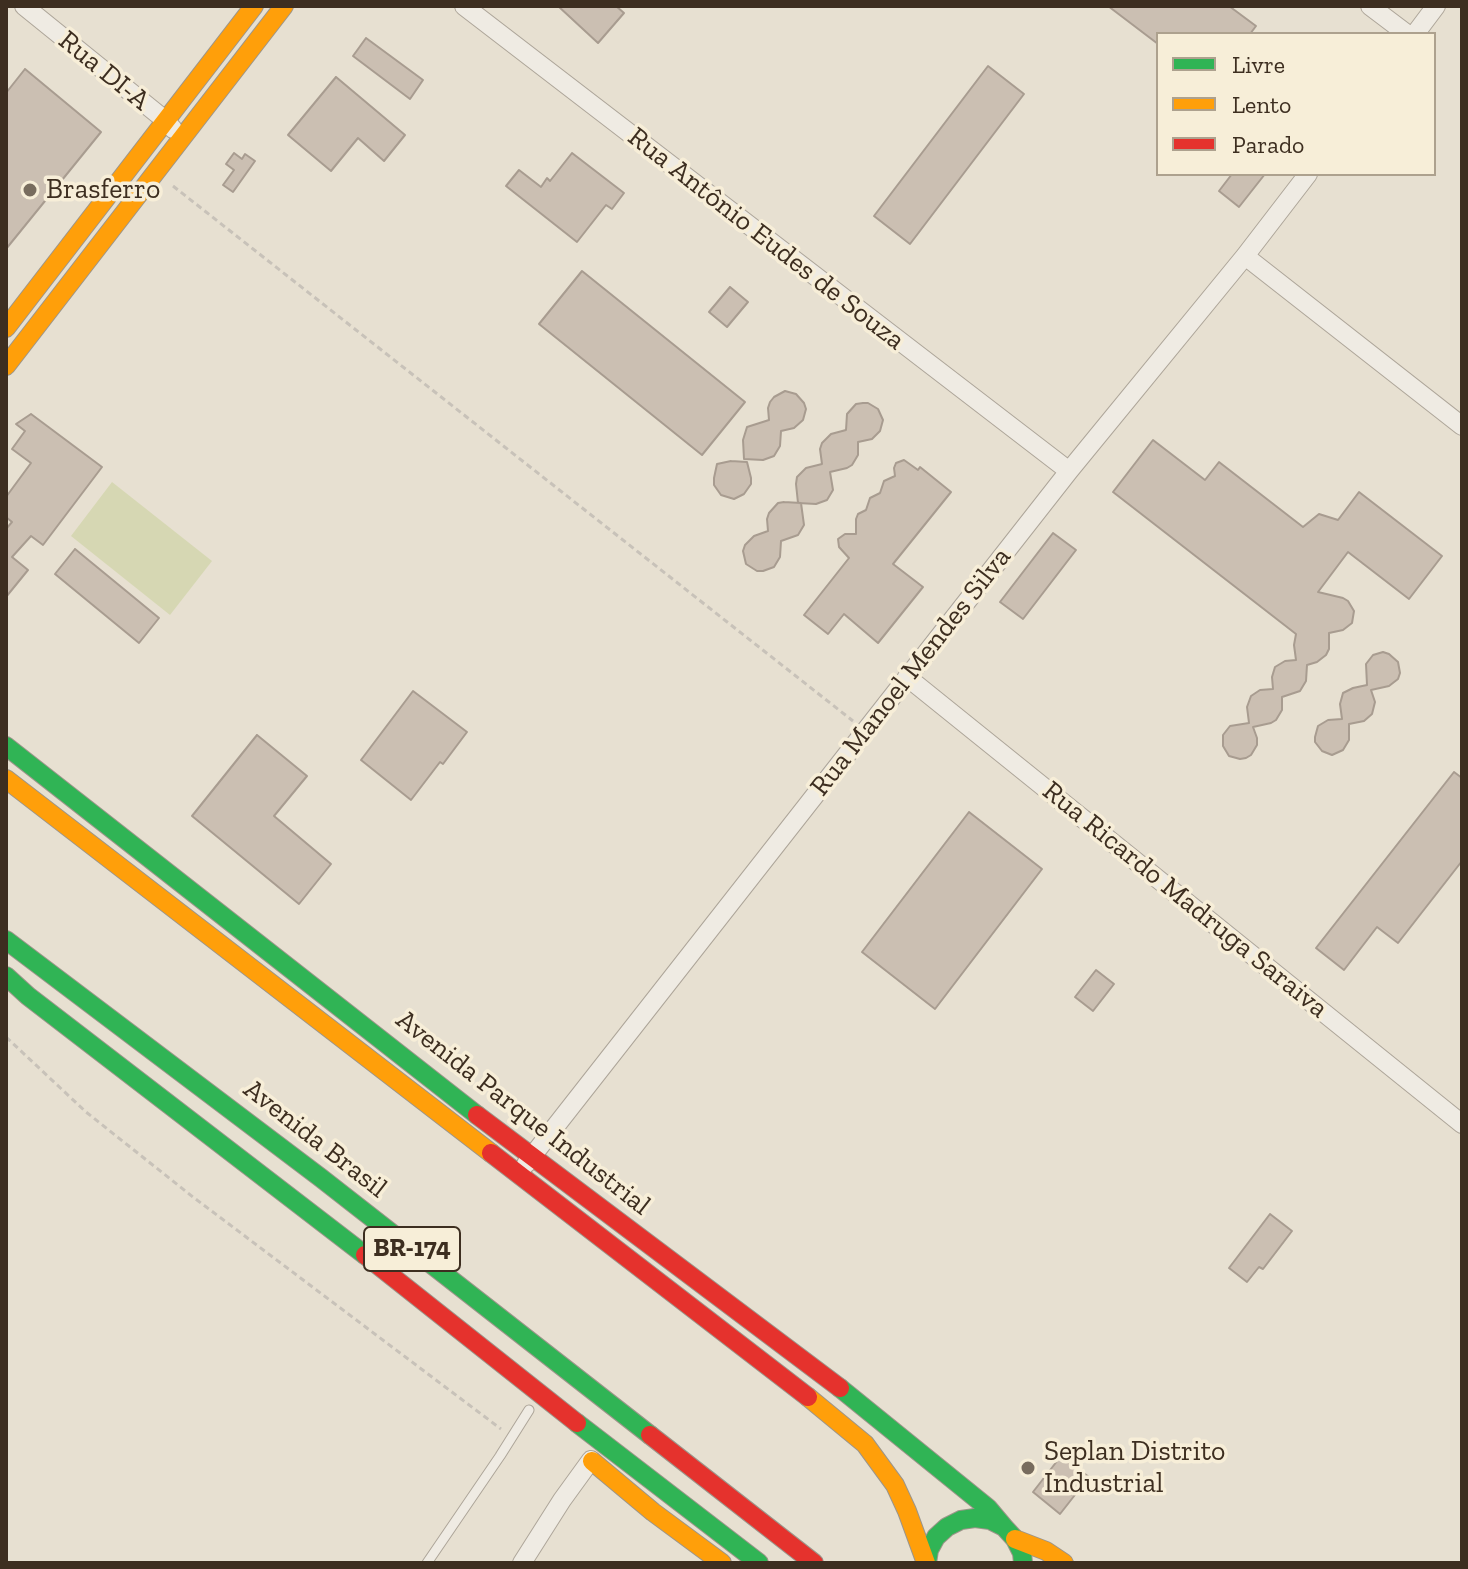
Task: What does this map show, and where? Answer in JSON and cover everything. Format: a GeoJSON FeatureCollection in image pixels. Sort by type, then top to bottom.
{"type":"FeatureCollection","features":[{"type":"Feature","properties":{"kind":"main road"},"geometry":{"type":"LineString","coordinates":[[6,328],[254,6]]}},
{"type":"Feature","properties":{"kind":"main road"},"geometry":{"type":"LineString","coordinates":[[6,366],[284,6]]}},
{"type":"Feature","properties":{"kind":"main road","name":"Avenida Parque Industrial"},"geometry":{"type":"LineString","coordinates":[[6,746],[531,1157],[852,1397],[988,1508],[1009,1533],[1064,1563]]}},
{"type":"Feature","properties":{"kind":"main road","name":"Avenida Parque Industrial"},"geometry":{"type":"LineString","coordinates":[[6,779],[865,1444],[895,1485],[926,1563]]}},
{"type":"Feature","properties":{"kind":"main road"},"geometry":{"type":"LineString","coordinates":[[60,820],[75,800]]}},
{"type":"Feature","properties":{"kind":"main road","name":"Avenida Brasil"},"geometry":{"type":"LineString","coordinates":[[6,940],[321,1178],[814,1563]]}},
{"type":"Feature","properties":{"kind":"main road"},"geometry":{"type":"LineString","coordinates":[[264,976],[277,958]]}},
{"type":"Feature","properties":{"kind":"main road","name":"BR-174"},"geometry":{"type":"LineString","coordinates":[[6,976],[759,1563]]}},
{"type":"Feature","properties":{"kind":"main road","name":"BR-174"},"geometry":{"type":"LineString","coordinates":[[293,1198],[333,1248],[470,1361]]}},
{"type":"Feature","properties":{"kind":"main road"},"geometry":{"type":"LineString","coordinates":[[781,1377],[797,1356]]}},
{"type":"Feature","properties":{"kind":"main road"},"geometry":{"type":"LineString","coordinates":[[585,1455],[653,1512],[722,1563]]}},
{"type":"Feature","properties":{"kind":"main road"},"geometry":{"type":"LineString","coordinates":[[926,1563],[936,1537],[961,1520],[975,1518],[990,1520],[1009,1533],[1022,1553],[1023,1563]]}},
{"type":"Feature","properties":{"kind":"street","name":"Rua DI-A"},"geometry":{"type":"LineString","coordinates":[[24,6],[165,120],[181,138]]}},
{"type":"Feature","properties":{"kind":"street","name":"Rua Antônio Eudes de Souza"},"geometry":{"type":"LineString","coordinates":[[464,6],[1069,471]]}},
{"type":"Feature","properties":{"kind":"street"},"geometry":{"type":"LineString","coordinates":[[1370,6],[1404,32]]}},
{"type":"Feature","properties":{"kind":"street"},"geometry":{"type":"LineString","coordinates":[[1416,32],[1436,6]]}},
{"type":"Feature","properties":{"kind":"street","name":"Rua Manoel Mendes Silva"},"geometry":{"type":"LineString","coordinates":[[519,1174],[1069,471],[1306,176]]}},
{"type":"Feature","properties":{"kind":"street"},"geometry":{"type":"LineString","coordinates":[[1245,256],[1462,426]]}},
{"type":"Feature","properties":{"kind":"street","name":"Rua Ricardo Madruga Saraiva"},"geometry":{"type":"LineString","coordinates":[[907,677],[1462,1124]]}},
{"type":"Feature","properties":{"kind":"street"},"geometry":{"type":"LineString","coordinates":[[522,1563],[562,1500],[585,1455]]}},
{"type":"Feature","properties":{"kind":"lane"},"geometry":{"type":"LineString","coordinates":[[427,1563],[530,1410]]}},
{"type":"Feature","properties":{"kind":"path"},"geometry":{"type":"LineString","coordinates":[[155,171],[865,730]]}},
{"type":"Feature","properties":{"kind":"path"},"geometry":{"type":"LineString","coordinates":[[6,1037],[86,1112],[193,1197],[513,1437]]}},
{"type":"Feature","properties":{"kind":"green space"},"geometry":{"type":"Polygon","coordinates":[[[112,482],[212,561],[170,615],[71,536],[112,482]]]}},
{"type":"Feature","properties":{"kind":"building"},"geometry":{"type":"Polygon","coordinates":[[[558,6],[616,6],[624,13],[598,43],[558,6]]]}},
{"type":"Feature","properties":{"kind":"building"},"geometry":{"type":"Polygon","coordinates":[[[1108,6],[1229,6],[1256,26],[1252,32],[1156,32],[1156,42],[1108,6]]]}},
{"type":"Feature","properties":{"kind":"building"},"geometry":{"type":"Polygon","coordinates":[[[366,38],[423,80],[410,99],[353,56],[366,38]]]}},
{"type":"Feature","properties":{"kind":"building"},"geometry":{"type":"Polygon","coordinates":[[[988,66],[1024,94],[910,244],[874,216],[988,66]]]}},
{"type":"Feature","properties":{"kind":"building","name":"Brasferro"},"geometry":{"type":"Polygon","coordinates":[[[25,69],[101,132],[6,249],[6,93],[25,69]]]}},
{"type":"Feature","properties":{"kind":"building"},"geometry":{"type":"Polygon","coordinates":[[[336,77],[405,135],[384,161],[358,138],[331,171],[288,135],[336,77]]]}},
{"type":"Feature","properties":{"kind":"building"},"geometry":{"type":"Polygon","coordinates":[[[234,153],[242,159],[245,154],[255,161],[233,192],[223,185],[234,170],[226,164],[234,153]]]}},
{"type":"Feature","properties":{"kind":"building"},"geometry":{"type":"Polygon","coordinates":[[[572,153],[624,193],[612,209],[606,205],[577,242],[506,186],[519,170],[541,187],[547,178],[550,181],[572,153]]]}},
{"type":"Feature","properties":{"kind":"building"},"geometry":{"type":"Polygon","coordinates":[[[1230,176],[1263,176],[1239,207],[1219,191],[1230,176]]]}},
{"type":"Feature","properties":{"kind":"building"},"geometry":{"type":"Polygon","coordinates":[[[582,271],[745,402],[702,455],[539,324],[582,271]]]}},
{"type":"Feature","properties":{"kind":"building"},"geometry":{"type":"Polygon","coordinates":[[[730,287],[748,302],[727,327],[709,312],[730,287]]]}},
{"type":"Feature","properties":{"kind":"building"},"geometry":{"type":"Polygon","coordinates":[[[785,391],[796,394],[804,403],[803,420],[794,428],[781,431],[780,446],[774,456],[763,460],[744,459],[743,440],[747,427],[769,420],[770,402],[785,391]]]}},
{"type":"Feature","properties":{"kind":"building"},"geometry":{"type":"Polygon","coordinates":[[[868,403],[878,409],[883,420],[880,431],[872,439],[858,442],[858,455],[852,465],[830,472],[833,490],[827,500],[816,504],[798,503],[797,477],[806,468],[822,464],[822,443],[831,434],[846,430],[847,414],[856,404],[868,403]]]}},
{"type":"Feature","properties":{"kind":"building"},"geometry":{"type":"Polygon","coordinates":[[[31,414],[102,467],[43,545],[31,536],[12,557],[28,570],[6,597],[6,529],[12,522],[6,517],[6,497],[31,463],[12,449],[25,431],[16,424],[31,414]]]}},
{"type":"Feature","properties":{"kind":"building"},"geometry":{"type":"Polygon","coordinates":[[[1153,440],[1205,480],[1219,462],[1303,527],[1319,514],[1338,520],[1359,492],[1442,556],[1409,599],[1348,552],[1318,592],[1348,601],[1354,611],[1352,623],[1343,630],[1329,633],[1326,655],[1307,665],[1306,681],[1300,691],[1282,697],[1282,710],[1276,720],[1253,727],[1257,745],[1246,758],[1229,756],[1223,746],[1223,735],[1230,726],[1249,723],[1247,707],[1251,696],[1260,690],[1273,689],[1275,667],[1285,661],[1296,660],[1296,634],[1113,492],[1153,440]]]}},
{"type":"Feature","properties":{"kind":"building"},"geometry":{"type":"Polygon","coordinates":[[[904,460],[918,470],[920,467],[951,492],[893,564],[923,587],[878,643],[844,614],[828,634],[804,615],[849,558],[839,547],[838,539],[845,534],[856,534],[858,514],[866,510],[870,498],[880,493],[884,481],[895,476],[896,463],[904,460]]]}},
{"type":"Feature","properties":{"kind":"building"},"geometry":{"type":"Polygon","coordinates":[[[747,462],[751,478],[751,484],[744,494],[734,499],[721,495],[714,485],[717,464],[747,462]]]}},
{"type":"Feature","properties":{"kind":"building"},"geometry":{"type":"Polygon","coordinates":[[[778,503],[801,503],[804,525],[798,535],[781,541],[780,557],[774,567],[757,571],[746,564],[745,545],[754,536],[768,531],[769,513],[778,503]]]}},
{"type":"Feature","properties":{"kind":"building"},"geometry":{"type":"Polygon","coordinates":[[[1053,533],[1076,550],[1023,619],[1000,602],[1053,533]]]}},
{"type":"Feature","properties":{"kind":"building"},"geometry":{"type":"Polygon","coordinates":[[[75,549],[159,618],[139,643],[55,574],[75,549]]]}},
{"type":"Feature","properties":{"kind":"building"},"geometry":{"type":"Polygon","coordinates":[[[1383,652],[1398,662],[1398,679],[1389,686],[1371,690],[1375,702],[1372,714],[1364,721],[1349,724],[1349,740],[1343,750],[1332,755],[1322,751],[1315,742],[1318,726],[1328,720],[1342,719],[1340,704],[1343,693],[1367,685],[1366,664],[1373,655],[1383,652]]]}},
{"type":"Feature","properties":{"kind":"building"},"geometry":{"type":"Polygon","coordinates":[[[413,691],[467,732],[411,800],[361,760],[413,691]]]}},
{"type":"Feature","properties":{"kind":"building"},"geometry":{"type":"Polygon","coordinates":[[[257,735],[307,776],[274,816],[331,864],[299,904],[192,816],[257,735]]]}},
{"type":"Feature","properties":{"kind":"building"},"geometry":{"type":"Polygon","coordinates":[[[1454,772],[1462,778],[1462,861],[1398,943],[1377,927],[1344,970],[1316,948],[1454,772]]]}},
{"type":"Feature","properties":{"kind":"building"},"geometry":{"type":"Polygon","coordinates":[[[969,812],[1042,869],[935,1009],[862,952],[969,812]]]}},
{"type":"Feature","properties":{"kind":"building"},"geometry":{"type":"Polygon","coordinates":[[[1096,970],[1114,984],[1093,1011],[1075,997],[1096,970]]]}},
{"type":"Feature","properties":{"kind":"building"},"geometry":{"type":"Polygon","coordinates":[[[1270,1214],[1292,1231],[1263,1269],[1259,1267],[1247,1282],[1229,1268],[1270,1214]]]}},
{"type":"Feature","properties":{"kind":"building"},"geometry":{"type":"Polygon","coordinates":[[[1061,1456],[1089,1477],[1060,1514],[1033,1492],[1061,1456]]]}},
{"type":"Feature","properties":{"kind":"traffic: fast"},"geometry":{"type":"LineString","coordinates":[[6,746],[477,1115]]}},
{"type":"Feature","properties":{"kind":"traffic: fast"},"geometry":{"type":"LineString","coordinates":[[6,940],[321,1178],[650,1435]]}},
{"type":"Feature","properties":{"kind":"traffic: fast"},"geometry":{"type":"LineString","coordinates":[[6,976],[365,1255]]}},
{"type":"Feature","properties":{"kind":"traffic: fast"},"geometry":{"type":"LineString","coordinates":[[840,1388],[988,1508],[1004,1527]]}},
{"type":"Feature","properties":{"kind":"traffic: fast"},"geometry":{"type":"LineString","coordinates":[[577,1423],[759,1563]]}},
{"type":"Feature","properties":{"kind":"traffic: fast"},"geometry":{"type":"LineString","coordinates":[[927,1563],[936,1537],[961,1520],[975,1518],[990,1520],[1004,1527],[1015,1539],[1023,1563]]}},
{"type":"Feature","properties":{"kind":"traffic: slow"},"geometry":{"type":"LineString","coordinates":[[6,328],[254,6]]}},
{"type":"Feature","properties":{"kind":"traffic: slow"},"geometry":{"type":"LineString","coordinates":[[6,366],[284,6]]}},
{"type":"Feature","properties":{"kind":"traffic: slow"},"geometry":{"type":"LineString","coordinates":[[6,779],[491,1153]]}},
{"type":"Feature","properties":{"kind":"traffic: slow"},"geometry":{"type":"LineString","coordinates":[[808,1397],[865,1444],[895,1485],[926,1563]]}},
{"type":"Feature","properties":{"kind":"traffic: slow"},"geometry":{"type":"LineString","coordinates":[[592,1461],[653,1512],[722,1563]]}},
{"type":"Feature","properties":{"kind":"traffic: slow"},"geometry":{"type":"LineString","coordinates":[[1015,1539],[1046,1551],[1064,1563]]}},
{"type":"Feature","properties":{"kind":"traffic: jam"},"geometry":{"type":"LineString","coordinates":[[477,1115],[840,1388]]}},
{"type":"Feature","properties":{"kind":"traffic: jam"},"geometry":{"type":"LineString","coordinates":[[491,1153],[808,1397]]}},
{"type":"Feature","properties":{"kind":"traffic: jam"},"geometry":{"type":"LineString","coordinates":[[365,1255],[577,1423]]}},
{"type":"Feature","properties":{"kind":"traffic: jam"},"geometry":{"type":"LineString","coordinates":[[650,1435],[814,1563]]}},
{"type":"Feature","properties":{"kind":"place","name":"Brasferro"},"geometry":{"type":"Point","coordinates":[30,190]}},
{"type":"Feature","properties":{"kind":"place","name":"Seplan Distrito Industrial"},"geometry":{"type":"Point","coordinates":[1028,1468]}}]}
